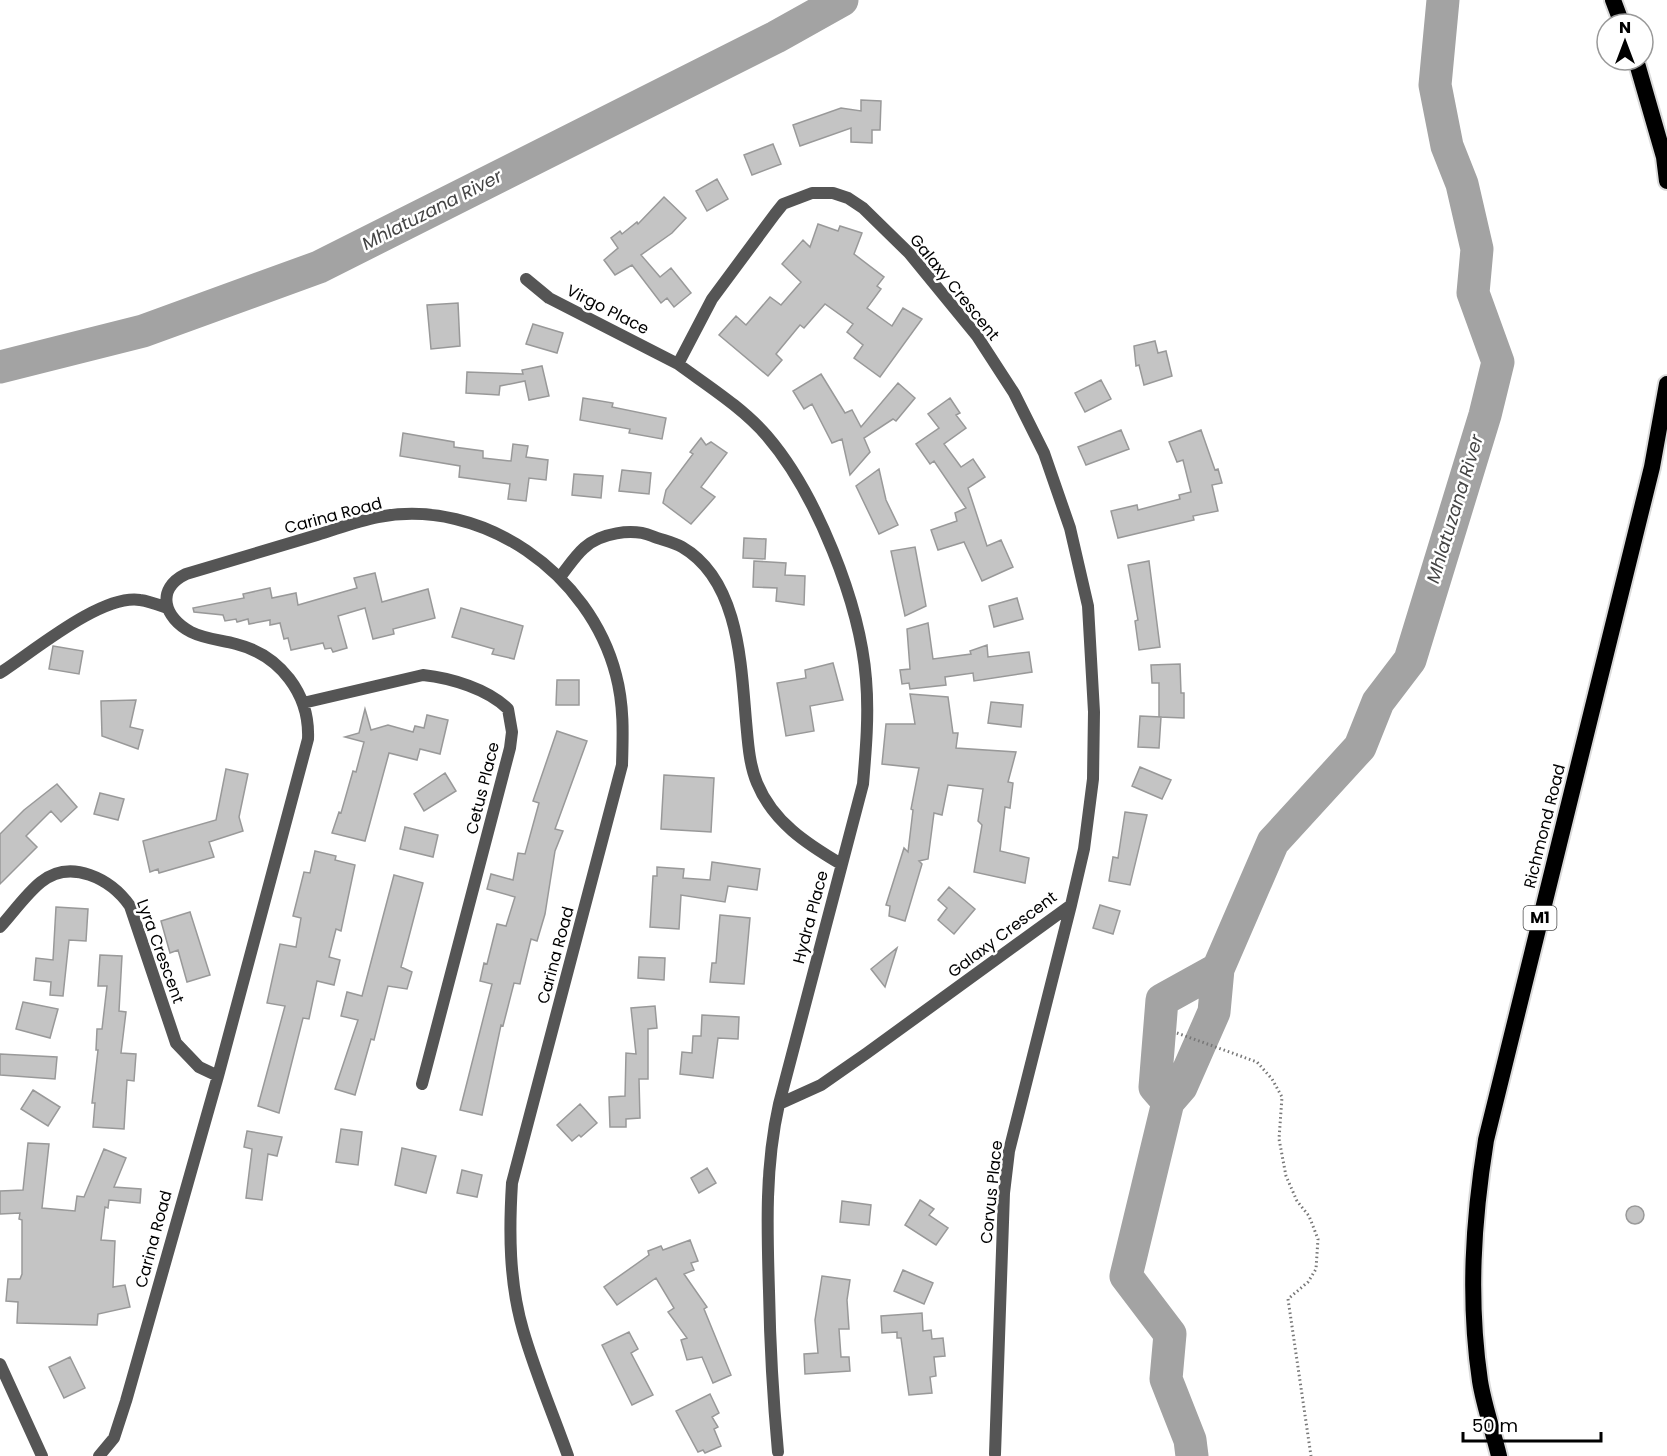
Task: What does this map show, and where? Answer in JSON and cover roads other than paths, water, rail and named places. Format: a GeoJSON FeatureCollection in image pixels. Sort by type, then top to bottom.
{"type":"FeatureCollection","features":[{"type":"Feature","properties":{"kind":"highway"},"geometry":{"type":"LineString","coordinates":[[1639,72],[1664,158],[1667,181]]}},
{"type":"Feature","properties":{"kind":"highway","name":"Richmond Road"},"geometry":{"type":"LineString","coordinates":[[1499,1456],[1480,1382],[1472,1304],[1474,1210],[1482,1163],[1652,467],[1667,384]]}},
{"type":"Feature","properties":{"kind":"street","name":"Galaxy Crescent"},"geometry":{"type":"LineString","coordinates":[[678,364],[712,299],[775,214],[790,201],[812,192],[833,193],[848,198],[863,208],[909,253],[977,336],[1014,393],[1044,453],[1070,528],[1088,606],[1094,712],[1094,779],[1084,849],[1071,905],[821,1085],[779,1104]]}},
{"type":"Feature","properties":{"kind":"street","name":"Virgo Place"},"geometry":{"type":"LineString","coordinates":[[526,279],[549,298],[678,364]]}},
{"type":"Feature","properties":{"kind":"street"},"geometry":{"type":"LineString","coordinates":[[678,364],[720,395],[767,435],[806,495],[836,558],[855,623],[866,677],[867,732],[863,784],[841,864]]}},
{"type":"Feature","properties":{"kind":"street","name":"Carina Road"},"geometry":{"type":"LineString","coordinates":[[99,1456],[114,1438],[126,1401],[302,770],[308,731],[303,703],[283,670],[272,660],[237,645],[192,633],[177,623],[167,608],[165,594],[175,579],[186,573],[378,517],[420,515],[458,520],[510,539],[561,577],[592,615],[616,674],[624,718],[622,765],[512,1183],[510,1215],[512,1268],[522,1329],[568,1456]]}},
{"type":"Feature","properties":{"kind":"street","name":"Hydra Place"},"geometry":{"type":"LineString","coordinates":[[561,577],[585,547],[610,534],[645,533],[683,548],[708,570],[723,596],[733,626],[741,671],[751,766],[758,785],[782,821],[806,843],[841,864],[770,1146],[767,1231],[772,1389],[778,1452]]}},
{"type":"Feature","properties":{"kind":"street"},"geometry":{"type":"LineString","coordinates":[[0,673],[58,632],[96,611],[123,601],[139,599],[167,608]]}},
{"type":"Feature","properties":{"kind":"street","name":"Cetus Place"},"geometry":{"type":"LineString","coordinates":[[303,703],[423,675],[437,676],[486,693],[508,709],[512,732],[510,748],[422,1084]]}},
{"type":"Feature","properties":{"kind":"street","name":"Lyra Crescent"},"geometry":{"type":"LineString","coordinates":[[0,927],[41,882],[55,875],[73,872],[89,874],[108,883],[130,906],[176,1043],[199,1067],[218,1076]]}},
{"type":"Feature","properties":{"kind":"street","name":"Corvus Place"},"geometry":{"type":"LineString","coordinates":[[995,1454],[1004,1204],[1009,1151],[1071,905]]}},
{"type":"Feature","properties":{"kind":"street"},"geometry":{"type":"LineString","coordinates":[[0,1364],[42,1456]]}},
{"type":"Feature","properties":{"kind":"waterway","name":"Mhlatuzana River"},"geometry":{"type":"LineString","coordinates":[[0,367],[143,331],[319,267],[776,37],[842,0]]}},
{"type":"Feature","properties":{"kind":"waterway","name":"Mhlatuzana River"},"geometry":{"type":"LineString","coordinates":[[1192,1456],[1190,1440],[1166,1379],[1170,1334],[1126,1276],[1168,1102],[1155,1087],[1162,1000],[1218,969],[1273,842],[1360,747],[1378,702],[1410,660],[1485,415],[1498,362],[1473,293],[1477,249],[1462,184],[1447,146],[1435,85],[1443,0]]}},
{"type":"Feature","properties":{"kind":"waterway","name":"Mhlatuzana River"},"geometry":{"type":"LineString","coordinates":[[1168,1102],[1181,1087],[1214,1012],[1218,969]]}}]}
